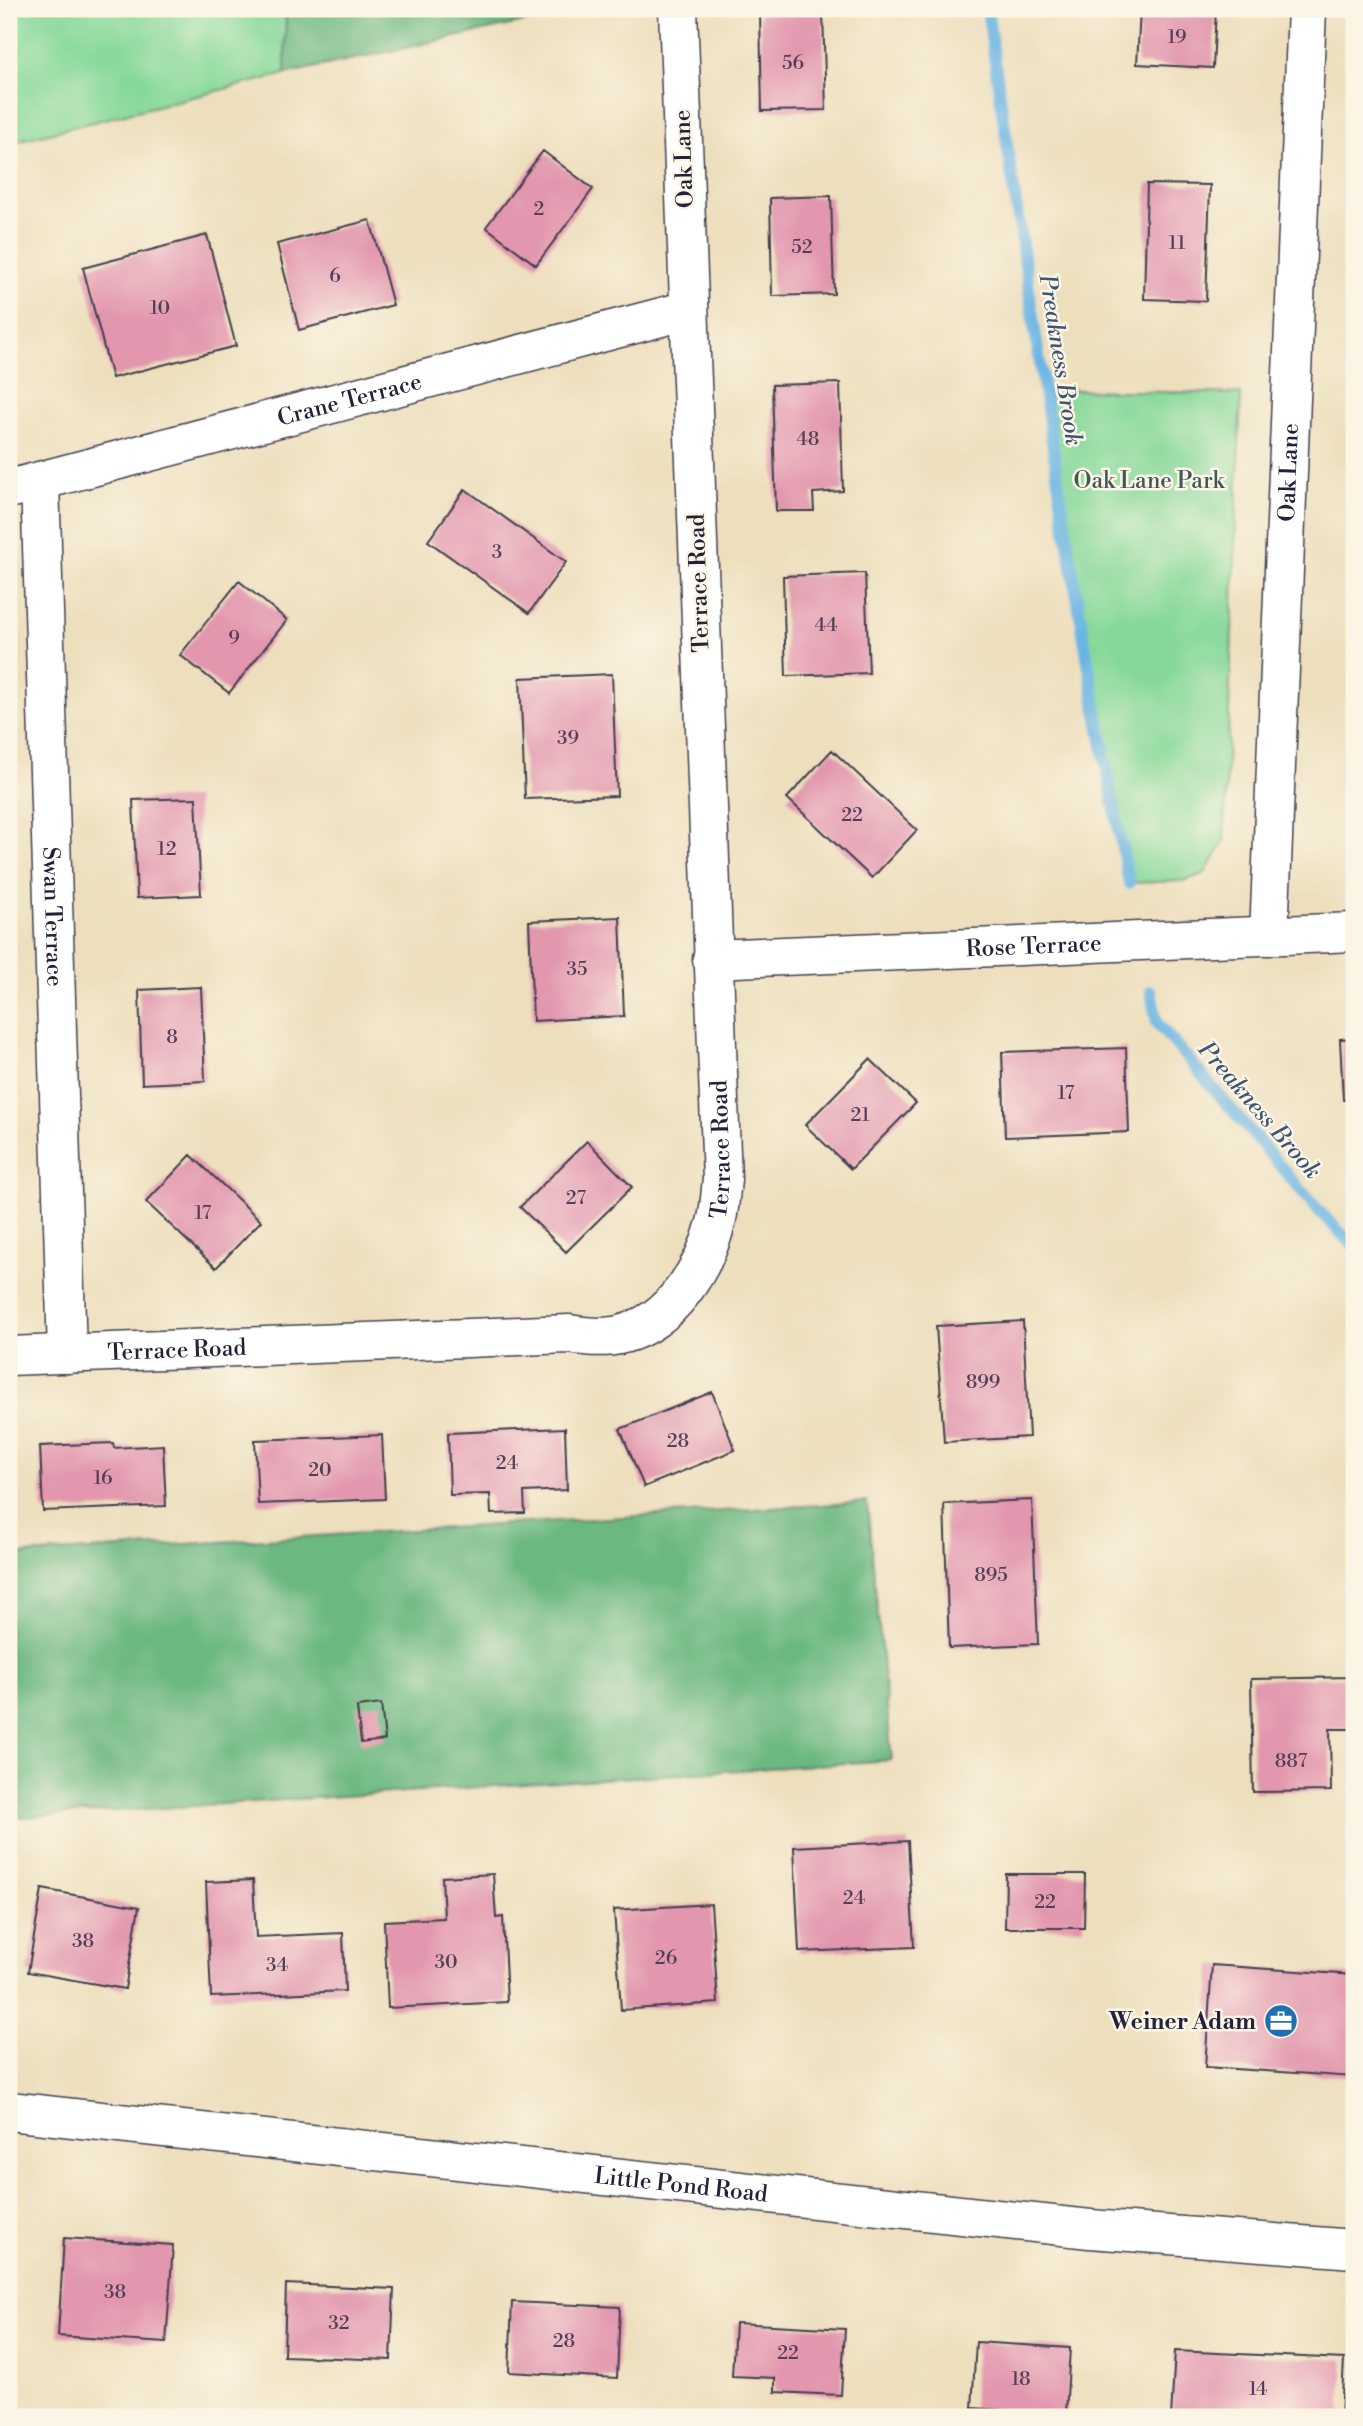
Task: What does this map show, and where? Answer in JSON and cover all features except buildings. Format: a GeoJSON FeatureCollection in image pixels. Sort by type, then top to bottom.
{"type":"FeatureCollection","features":[{"type":"Feature","properties":{"kind":"street","name":"Oak Lane"},"geometry":{"type":"LineString","coordinates":[[678,9],[688,310]]}},
{"type":"Feature","properties":{"kind":"street","name":"Oak Lane"},"geometry":{"type":"LineString","coordinates":[[1269,936],[1307,9]]}},
{"type":"Feature","properties":{"kind":"street","name":"Crane Terrace"},"geometry":{"type":"LineString","coordinates":[[24,485],[688,310]]}},
{"type":"Feature","properties":{"kind":"street","name":"Terrace Road"},"geometry":{"type":"LineString","coordinates":[[9,1356],[569,1334],[591,1337],[623,1334],[654,1319],[681,1294],[702,1261],[716,1222],[722,1180],[688,310]]}},
{"type":"Feature","properties":{"kind":"street","name":"Swan Terrace"},"geometry":{"type":"LineString","coordinates":[[24,485],[67,1354]]}},
{"type":"Feature","properties":{"kind":"street","name":"Rose Terrace"},"geometry":{"type":"LineString","coordinates":[[712,959],[1354,932]]}},
{"type":"Feature","properties":{"kind":"street","name":"Little Pond Road"},"geometry":{"type":"LineString","coordinates":[[9,2111],[1090,2229],[1354,2249]]}},
{"type":"Feature","properties":{"kind":"green space"},"geometry":{"type":"Polygon","coordinates":[[[9,9],[286,9],[285,74],[9,143],[9,9]]]}},
{"type":"Feature","properties":{"kind":"green space"},"geometry":{"type":"Polygon","coordinates":[[[286,9],[584,9],[285,74],[286,9]]]}},
{"type":"Feature","properties":{"kind":"green space","name":"Oak Lane Park"},"geometry":{"type":"Polygon","coordinates":[[[1043,389],[1241,394],[1224,843],[1204,874],[1183,881],[1129,883],[1103,750],[1043,389]]]}},
{"type":"Feature","properties":{"kind":"green space"},"geometry":{"type":"Polygon","coordinates":[[[867,1502],[892,1760],[9,1818],[9,1555],[867,1502]]]}},
{"type":"Feature","properties":{"kind":"waterway","name":"Preakness Brook"},"geometry":{"type":"LineString","coordinates":[[987,9],[1070,556],[1129,883]]}},
{"type":"Feature","properties":{"kind":"waterway","name":"Preakness Brook"},"geometry":{"type":"LineString","coordinates":[[1151,991],[1157,1023],[1319,1211],[1354,1246]]}},
{"type":"Feature","properties":{"kind":"place","name":"Weiner Adam"},"geometry":{"type":"Point","coordinates":[1281,2021]}}]}
